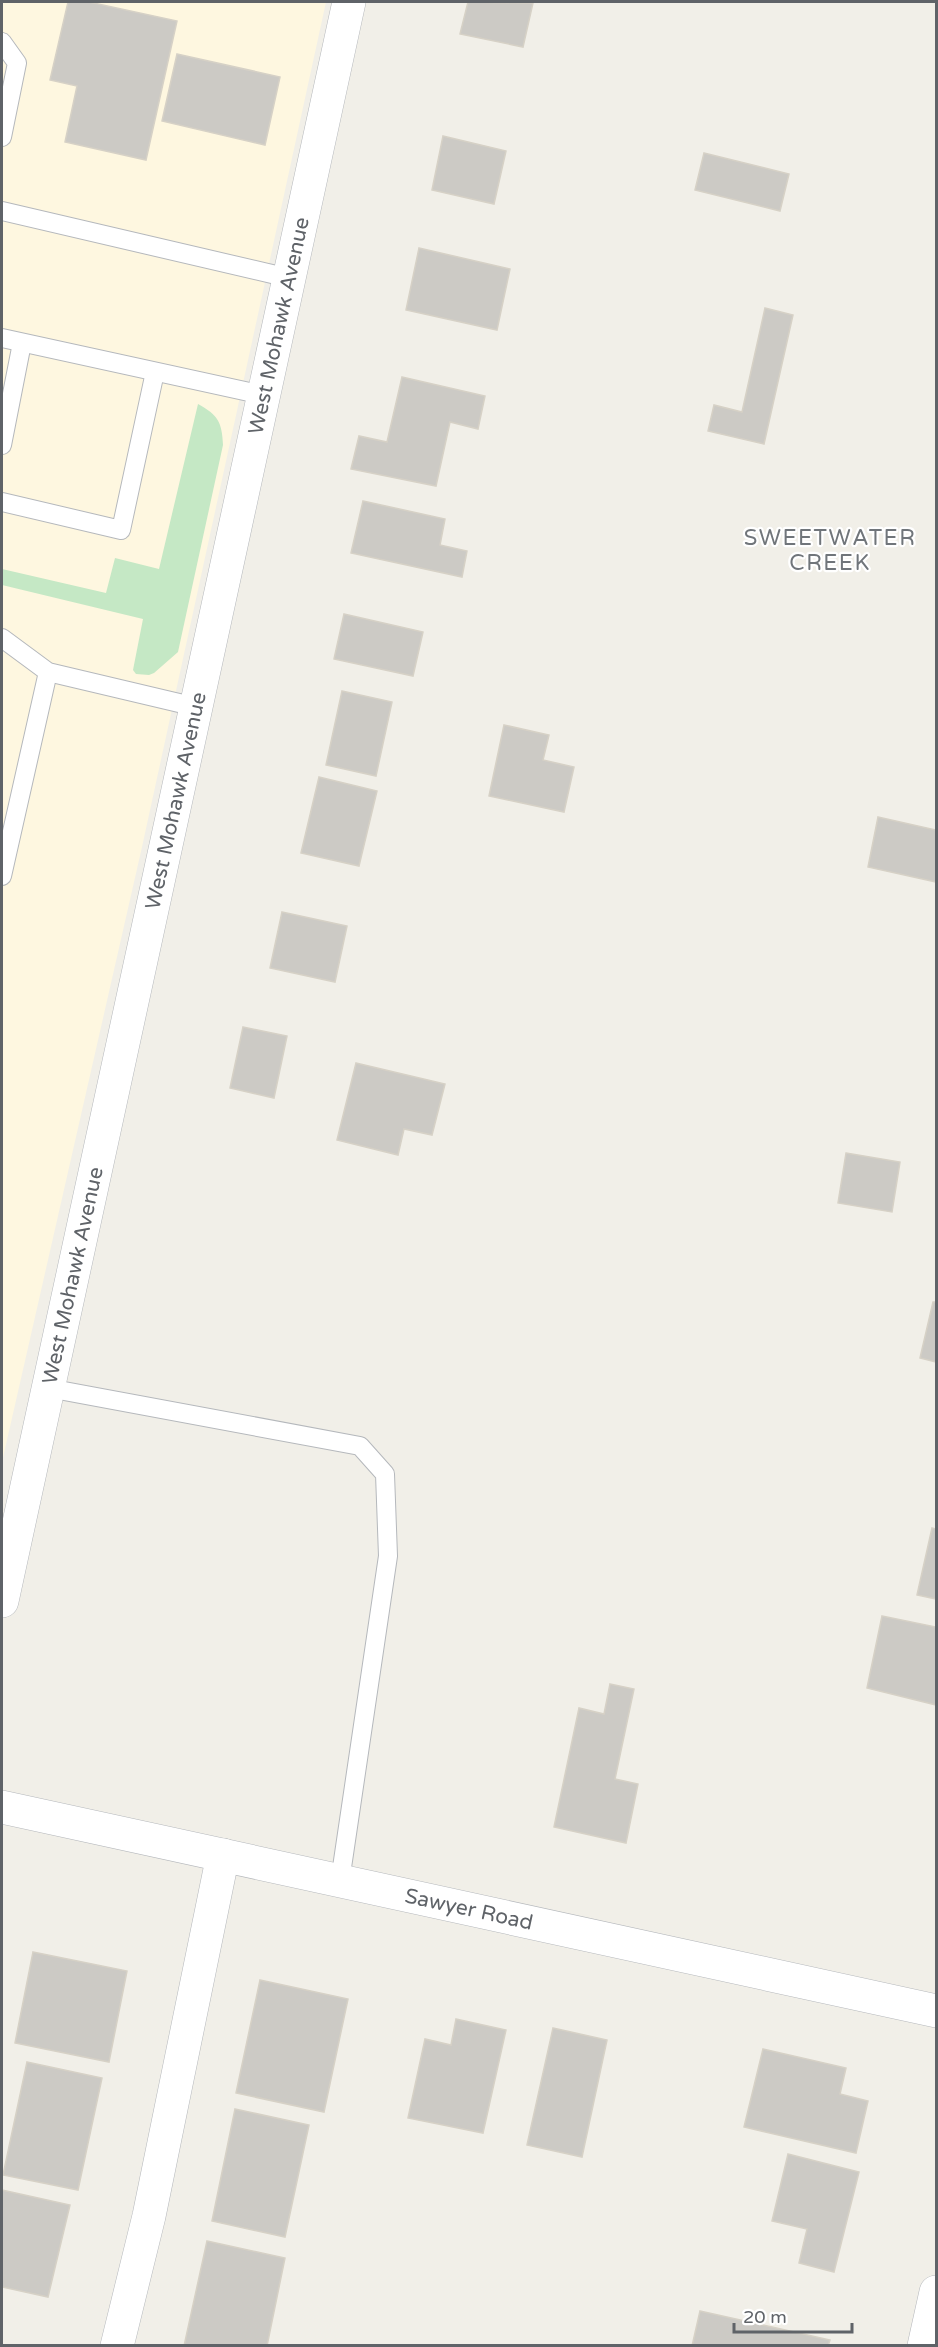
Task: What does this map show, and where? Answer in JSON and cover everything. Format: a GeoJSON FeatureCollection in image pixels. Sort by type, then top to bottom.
{"type":"FeatureCollection","features":[{"type":"Feature","properties":{"kind":"street","name":"West Mohawk Avenue"},"geometry":{"type":"LineString","coordinates":[[2,1601],[349,2]]}},
{"type":"Feature","properties":{"kind":"street","name":"Sawyer Road"},"geometry":{"type":"LineString","coordinates":[[2,1807],[936,2011]]}},
{"type":"Feature","properties":{"kind":"street"},"geometry":{"type":"LineString","coordinates":[[117,2346],[149,2216],[223,1855]]}},
{"type":"Feature","properties":{"kind":"street"},"geometry":{"type":"LineString","coordinates":[[924,2346],[936,2292]]}},
{"type":"Feature","properties":{"kind":"lane"},"geometry":{"type":"LineString","coordinates":[[2,42],[17,63],[2,137]]}},
{"type":"Feature","properties":{"kind":"lane"},"geometry":{"type":"LineString","coordinates":[[2,211],[289,278]]}},
{"type":"Feature","properties":{"kind":"lane"},"geometry":{"type":"LineString","coordinates":[[2,338],[263,395]]}},
{"type":"Feature","properties":{"kind":"lane"},"geometry":{"type":"LineString","coordinates":[[2,445],[22,343]]}},
{"type":"Feature","properties":{"kind":"lane"},"geometry":{"type":"LineString","coordinates":[[2,502],[121,530],[155,372]]}},
{"type":"Feature","properties":{"kind":"lane"},"geometry":{"type":"LineString","coordinates":[[2,638],[48,672],[196,707]]}},
{"type":"Feature","properties":{"kind":"lane"},"geometry":{"type":"LineString","coordinates":[[2,876],[48,672]]}},
{"type":"Feature","properties":{"kind":"lane"},"geometry":{"type":"LineString","coordinates":[[48,1388],[360,1446],[385,1474],[388,1556],[340,1881]]}},
{"type":"Feature","properties":{"kind":"shaded area"},"geometry":{"type":"Polygon","coordinates":[[[2,2],[326,2],[142,847],[2,1462],[2,2]]]}},
{"type":"Feature","properties":{"kind":"green space"},"geometry":{"type":"Polygon","coordinates":[[[198,404],[218,420],[223,445],[178,652],[154,673],[136,674],[133,670],[143,619],[2,585],[2,569],[106,593],[115,558],[159,569],[198,404]]]}},
{"type":"Feature","properties":{"kind":"building"},"geometry":{"type":"Polygon","coordinates":[[[68,2],[89,2],[177,21],[146,160],[65,142],[77,86],[50,80],[68,2]]]}},
{"type":"Feature","properties":{"kind":"building"},"geometry":{"type":"Polygon","coordinates":[[[468,2],[533,3],[523,47],[460,34],[468,2]]]}},
{"type":"Feature","properties":{"kind":"building"},"geometry":{"type":"Polygon","coordinates":[[[177,54],[280,77],[265,145],[162,121],[177,54]]]}},
{"type":"Feature","properties":{"kind":"building"},"geometry":{"type":"Polygon","coordinates":[[[443,136],[506,151],[494,204],[432,190],[443,136]]]}},
{"type":"Feature","properties":{"kind":"building"},"geometry":{"type":"Polygon","coordinates":[[[704,153],[789,174],[780,211],[695,190],[704,153]]]}},
{"type":"Feature","properties":{"kind":"building"},"geometry":{"type":"Polygon","coordinates":[[[419,248],[510,269],[497,330],[406,310],[419,248]]]}},
{"type":"Feature","properties":{"kind":"building"},"geometry":{"type":"Polygon","coordinates":[[[765,308],[793,315],[764,444],[708,431],[714,405],[742,412],[765,308]]]}},
{"type":"Feature","properties":{"kind":"building"},"geometry":{"type":"Polygon","coordinates":[[[402,377],[485,396],[478,429],[450,422],[436,486],[351,469],[359,436],[387,442],[402,377]]]}},
{"type":"Feature","properties":{"kind":"building"},"geometry":{"type":"Polygon","coordinates":[[[363,501],[445,519],[440,545],[467,551],[462,577],[351,553],[363,501]]]}},
{"type":"Feature","properties":{"kind":"building"},"geometry":{"type":"Polygon","coordinates":[[[344,614],[423,632],[413,676],[334,659],[344,614]]]}},
{"type":"Feature","properties":{"kind":"building"},"geometry":{"type":"Polygon","coordinates":[[[342,691],[392,702],[376,776],[326,765],[342,691]]]}},
{"type":"Feature","properties":{"kind":"building"},"geometry":{"type":"Polygon","coordinates":[[[504,725],[549,735],[543,760],[574,767],[564,812],[489,796],[504,725]]]}},
{"type":"Feature","properties":{"kind":"building"},"geometry":{"type":"Polygon","coordinates":[[[319,777],[377,791],[359,866],[301,853],[319,777]]]}},
{"type":"Feature","properties":{"kind":"building"},"geometry":{"type":"Polygon","coordinates":[[[878,817],[936,830],[936,882],[868,867],[878,817]]]}},
{"type":"Feature","properties":{"kind":"building"},"geometry":{"type":"Polygon","coordinates":[[[282,912],[347,926],[335,982],[270,968],[282,912]]]}},
{"type":"Feature","properties":{"kind":"building"},"geometry":{"type":"Polygon","coordinates":[[[243,1027],[287,1036],[274,1098],[230,1088],[243,1027]]]}},
{"type":"Feature","properties":{"kind":"building"},"geometry":{"type":"Polygon","coordinates":[[[356,1063],[445,1084],[432,1135],[404,1129],[398,1155],[337,1140],[356,1063]]]}},
{"type":"Feature","properties":{"kind":"building"},"geometry":{"type":"Polygon","coordinates":[[[846,1153],[900,1162],[892,1212],[838,1203],[846,1153]]]}},
{"type":"Feature","properties":{"kind":"building"},"geometry":{"type":"Polygon","coordinates":[[[933,1302],[936,1302],[936,1362],[920,1358],[933,1302]]]}},
{"type":"Feature","properties":{"kind":"building"},"geometry":{"type":"Polygon","coordinates":[[[932,1528],[936,1529],[936,1599],[917,1595],[932,1528]]]}},
{"type":"Feature","properties":{"kind":"building"},"geometry":{"type":"Polygon","coordinates":[[[882,1616],[936,1627],[936,1705],[867,1688],[882,1616]]]}},
{"type":"Feature","properties":{"kind":"building"},"geometry":{"type":"Polygon","coordinates":[[[610,1684],[634,1689],[615,1779],[638,1784],[626,1843],[554,1827],[579,1708],[604,1714],[610,1684]]]}},
{"type":"Feature","properties":{"kind":"building"},"geometry":{"type":"Polygon","coordinates":[[[33,1952],[127,1971],[109,2062],[15,2043],[33,1952]]]}},
{"type":"Feature","properties":{"kind":"building"},"geometry":{"type":"Polygon","coordinates":[[[260,1980],[348,1999],[324,2112],[236,2093],[260,1980]]]}},
{"type":"Feature","properties":{"kind":"building"},"geometry":{"type":"Polygon","coordinates":[[[456,2019],[506,2030],[483,2133],[408,2118],[425,2039],[451,2045],[456,2019]]]}},
{"type":"Feature","properties":{"kind":"building"},"geometry":{"type":"Polygon","coordinates":[[[553,2028],[607,2040],[582,2157],[527,2145],[553,2028]]]}},
{"type":"Feature","properties":{"kind":"building"},"geometry":{"type":"Polygon","coordinates":[[[763,2049],[846,2068],[840,2094],[868,2101],[856,2153],[744,2127],[763,2049]]]}},
{"type":"Feature","properties":{"kind":"building"},"geometry":{"type":"Polygon","coordinates":[[[27,2062],[102,2078],[78,2190],[3,2175],[27,2062]]]}},
{"type":"Feature","properties":{"kind":"building"},"geometry":{"type":"Polygon","coordinates":[[[235,2109],[309,2125],[285,2237],[212,2221],[235,2109]]]}},
{"type":"Feature","properties":{"kind":"building"},"geometry":{"type":"Polygon","coordinates":[[[788,2154],[859,2172],[834,2272],[799,2263],[807,2229],[772,2221],[788,2154]]]}},
{"type":"Feature","properties":{"kind":"building"},"geometry":{"type":"Polygon","coordinates":[[[2,2190],[70,2205],[48,2297],[2,2287],[2,2190]]]}},
{"type":"Feature","properties":{"kind":"building"},"geometry":{"type":"Polygon","coordinates":[[[207,2241],[285,2258],[267,2346],[184,2346],[207,2241]]]}},
{"type":"Feature","properties":{"kind":"building"},"geometry":{"type":"Polygon","coordinates":[[[700,2311],[830,2340],[828,2346],[692,2346],[700,2311]]]}},
{"type":"Feature","properties":{"kind":"district","name":"SWEETWATER CREEK"},"geometry":{"type":"Point","coordinates":[830,550]}}]}
